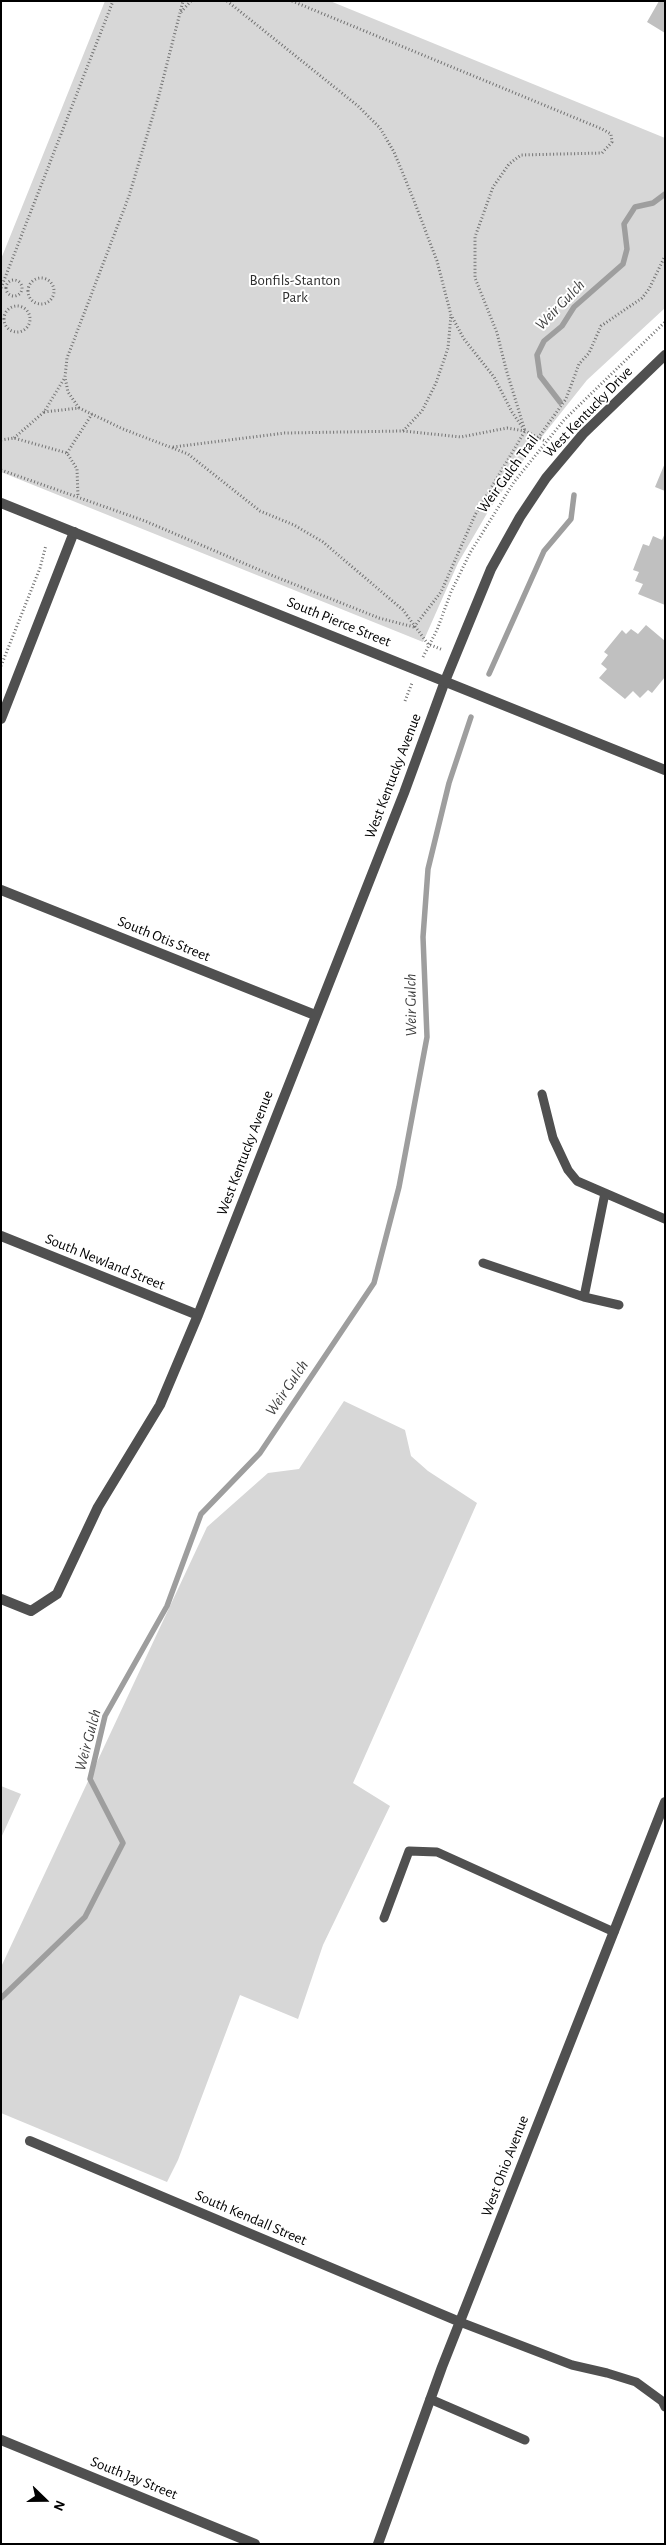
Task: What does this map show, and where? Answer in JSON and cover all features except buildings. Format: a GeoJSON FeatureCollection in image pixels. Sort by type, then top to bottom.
{"type":"FeatureCollection","features":[{"type":"Feature","properties":{"kind":"street","name":"West Kentucky Drive"},"geometry":{"type":"LineString","coordinates":[[445,682],[492,569],[506,542],[546,478],[583,434],[665,355]]}},
{"type":"Feature","properties":{"kind":"street","name":"South Pierce Street"},"geometry":{"type":"LineString","coordinates":[[1,503],[665,770]]}},
{"type":"Feature","properties":{"kind":"street"},"geometry":{"type":"LineString","coordinates":[[1,719],[74,532]]}},
{"type":"Feature","properties":{"kind":"street","name":"West Kentucky Avenue"},"geometry":{"type":"LineString","coordinates":[[1,1599],[31,1611],[57,1594],[98,1507],[160,1405],[198,1315],[404,793],[445,682]]}},
{"type":"Feature","properties":{"kind":"street","name":"South Otis Street"},"geometry":{"type":"LineString","coordinates":[[1,890],[315,1015]]}},
{"type":"Feature","properties":{"kind":"street","name":"South Newland Street"},"geometry":{"type":"LineString","coordinates":[[1,1236],[198,1315]]}},
{"type":"Feature","properties":{"kind":"street","name":"West Ohio Avenue"},"geometry":{"type":"LineString","coordinates":[[378,2544],[430,2398],[665,1802]]}},
{"type":"Feature","properties":{"kind":"street","name":"South Kendall Street"},"geometry":{"type":"LineString","coordinates":[[30,2141],[460,2322]]}},
{"type":"Feature","properties":{"kind":"street","name":"South Jay Street"},"geometry":{"type":"LineString","coordinates":[[1,2440],[255,2544]]}},
{"type":"Feature","properties":{"kind":"lane"},"geometry":{"type":"LineString","coordinates":[[542,1094],[554,1138],[568,1170],[577,1181],[665,1219]]}},
{"type":"Feature","properties":{"kind":"lane"},"geometry":{"type":"LineString","coordinates":[[584,1297],[605,1194]]}},
{"type":"Feature","properties":{"kind":"lane"},"geometry":{"type":"LineString","coordinates":[[483,1263],[584,1297],[619,1305]]}},
{"type":"Feature","properties":{"kind":"lane"},"geometry":{"type":"LineString","coordinates":[[384,1918],[409,1851],[437,1852],[614,1932]]}},
{"type":"Feature","properties":{"kind":"lane"},"geometry":{"type":"LineString","coordinates":[[460,2322],[572,2366],[607,2373],[636,2382],[662,2401],[665,2407]]}},
{"type":"Feature","properties":{"kind":"lane"},"geometry":{"type":"LineString","coordinates":[[430,2398],[525,2440]]}},
{"type":"Feature","properties":{"kind":"path"},"geometry":{"type":"LineString","coordinates":[[1,288],[113,1]]}},
{"type":"Feature","properties":{"kind":"path"},"geometry":{"type":"LineString","coordinates":[[184,1],[129,196],[67,358],[65,377],[68,392],[79,408],[188,454],[260,511],[294,525],[323,542],[403,610],[414,627]]}},
{"type":"Feature","properties":{"kind":"path"},"geometry":{"type":"LineString","coordinates":[[180,13],[191,1]]}},
{"type":"Feature","properties":{"kind":"path"},"geometry":{"type":"LineString","coordinates":[[227,1],[351,100],[380,128],[394,152],[420,216],[437,261],[451,315],[464,339],[494,377],[512,412],[525,431]]}},
{"type":"Feature","properties":{"kind":"path"},"geometry":{"type":"LineString","coordinates":[[292,1],[611,134],[612,142],[602,153],[521,155],[509,164],[493,187],[479,222],[475,237],[475,278],[498,333],[506,369],[525,431],[475,515],[441,592],[414,627]]}},
{"type":"Feature","properties":{"kind":"path"},"geometry":{"type":"LineString","coordinates":[[538,438],[566,400],[579,364],[589,353],[601,326],[642,298],[649,289],[665,256]]}},
{"type":"Feature","properties":{"kind":"path"},"geometry":{"type":"LineString","coordinates":[[46,278],[54,287],[54,294],[51,300],[40,304],[32,300],[28,288],[35,280],[46,278]]}},
{"type":"Feature","properties":{"kind":"path"},"geometry":{"type":"LineString","coordinates":[[17,280],[22,289],[20,293],[14,296],[9,293],[7,286],[10,281],[17,280]]}},
{"type":"Feature","properties":{"kind":"path"},"geometry":{"type":"LineString","coordinates":[[22,306],[30,315],[30,322],[27,328],[16,333],[7,328],[4,316],[10,308],[22,306]]}},
{"type":"Feature","properties":{"kind":"path"},"geometry":{"type":"LineString","coordinates":[[403,431],[422,411],[436,383],[448,348],[451,315]]}},
{"type":"Feature","properties":{"kind":"path","name":"Weir Gulch Trail"},"geometry":{"type":"LineString","coordinates":[[414,627],[428,644],[437,630],[451,592],[487,522],[514,482],[545,441],[665,322]]}},
{"type":"Feature","properties":{"kind":"path"},"geometry":{"type":"LineString","coordinates":[[14,438],[44,412],[65,377]]}},
{"type":"Feature","properties":{"kind":"path"},"geometry":{"type":"LineString","coordinates":[[44,412],[79,408]]}},
{"type":"Feature","properties":{"kind":"path"},"geometry":{"type":"LineString","coordinates":[[67,452],[92,414]]}},
{"type":"Feature","properties":{"kind":"path"},"geometry":{"type":"LineString","coordinates":[[172,447],[285,434],[403,431],[460,437],[507,428],[525,431],[545,441]]}},
{"type":"Feature","properties":{"kind":"path"},"geometry":{"type":"LineString","coordinates":[[1,440],[14,438],[67,452],[77,469],[78,497]]}},
{"type":"Feature","properties":{"kind":"path"},"geometry":{"type":"LineString","coordinates":[[1,470],[145,520],[276,577],[379,618],[414,627]]}},
{"type":"Feature","properties":{"kind":"path"},"geometry":{"type":"LineString","coordinates":[[1,666],[40,568],[46,545]]}},
{"type":"Feature","properties":{"kind":"green space","name":"Bonfils-Stanton Park"},"geometry":{"type":"Polygon","coordinates":[[[105,1],[330,1],[665,138],[665,308],[587,380],[525,458],[489,510],[458,563],[423,642],[1,472],[1,259],[105,1]]]}},
{"type":"Feature","properties":{"kind":"green space"},"geometry":{"type":"Polygon","coordinates":[[[344,1401],[405,1430],[411,1456],[428,1471],[477,1503],[353,1783],[390,1806],[323,1945],[298,2019],[240,1995],[178,2160],[167,2182],[1,2113],[1,1967],[207,1527],[268,1473],[299,1469],[344,1401]]]}},
{"type":"Feature","properties":{"kind":"green space"},"geometry":{"type":"Polygon","coordinates":[[[1,1786],[21,1794],[1,1838],[1,1786]]]}},
{"type":"Feature","properties":{"kind":"waterway","name":"Weir Gulch"},"geometry":{"type":"LineString","coordinates":[[560,402],[540,376],[537,355],[544,341],[562,326],[574,307],[623,264],[627,249],[624,224],[635,207],[653,203],[665,194]]}},
{"type":"Feature","properties":{"kind":"waterway","name":"Weir Gulch"},"geometry":{"type":"LineString","coordinates":[[489,674],[544,551],[571,519],[574,495]]}},
{"type":"Feature","properties":{"kind":"waterway","name":"Weir Gulch"},"geometry":{"type":"LineString","coordinates":[[1,1998],[85,1917],[123,1843],[90,1779],[105,1716],[167,1606],[201,1514],[260,1453],[374,1283],[399,1187],[427,1037],[423,937],[428,869],[449,783],[471,717]]}}]}
